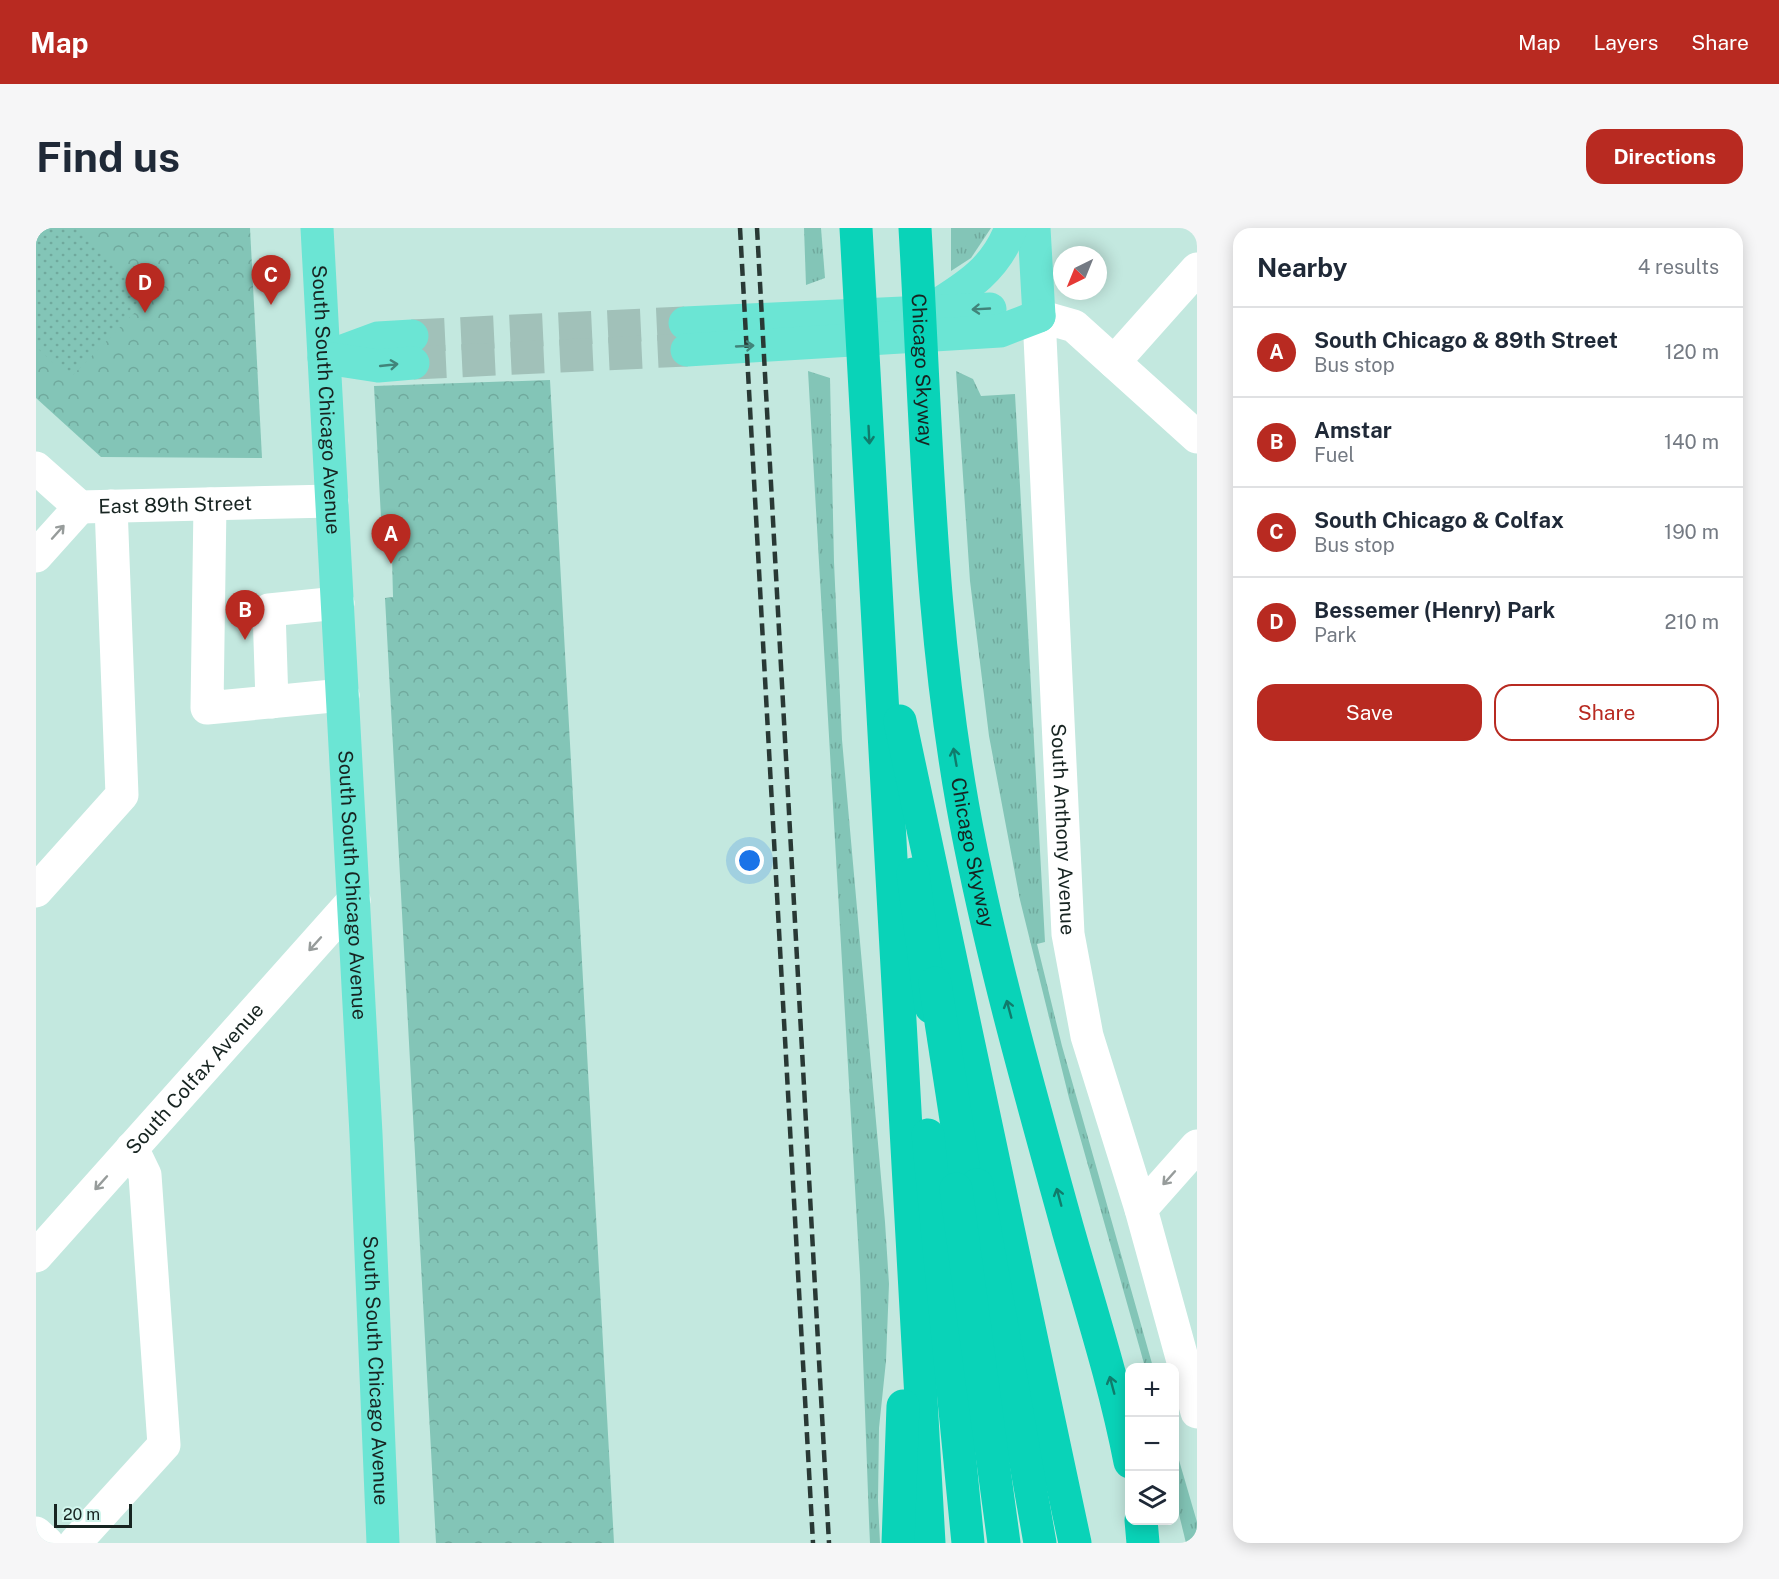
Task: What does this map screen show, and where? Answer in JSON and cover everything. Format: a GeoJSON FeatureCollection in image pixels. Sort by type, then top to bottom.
{"type":"FeatureCollection","features":[{"type":"Feature","properties":{"kind":"highway"},"geometry":{"type":"LineString","coordinates":[[856,228],[929,1543]]}},
{"type":"Feature","properties":{"kind":"highway","name":"Chicago Skyway"},"geometry":{"type":"LineString","coordinates":[[915,228],[937,609],[951,728],[970,844],[1004,990],[1125,1438]]}},
{"type":"Feature","properties":{"kind":"highway"},"geometry":{"type":"LineString","coordinates":[[879,631],[903,1312],[904,1382],[898,1543]]}},
{"type":"Feature","properties":{"kind":"highway"},"geometry":{"type":"LineString","coordinates":[[879,631],[912,1543]]}},
{"type":"Feature","properties":{"kind":"highway"},"geometry":{"type":"LineString","coordinates":[[879,631],[948,1543]]}},
{"type":"Feature","properties":{"kind":"highway"},"geometry":{"type":"LineString","coordinates":[[879,631],[968,1543]]}},
{"type":"Feature","properties":{"kind":"highway"},"geometry":{"type":"LineString","coordinates":[[879,631],[986,1543]]}},
{"type":"Feature","properties":{"kind":"highway"},"geometry":{"type":"LineString","coordinates":[[879,631],[1004,1543]]}},
{"type":"Feature","properties":{"kind":"highway"},"geometry":{"type":"LineString","coordinates":[[879,631],[1022,1543]]}},
{"type":"Feature","properties":{"kind":"highway"},"geometry":{"type":"LineString","coordinates":[[879,631],[1040,1543]]}},
{"type":"Feature","properties":{"kind":"highway"},"geometry":{"type":"LineString","coordinates":[[879,631],[1058,1543]]}},
{"type":"Feature","properties":{"kind":"highway"},"geometry":{"type":"LineString","coordinates":[[879,631],[1076,1543]]}},
{"type":"Feature","properties":{"kind":"highway"},"geometry":{"type":"LineString","coordinates":[[1141,1525],[1143,1543]]}},
{"type":"Feature","properties":{"kind":"main road","name":"South South Chicago Avenue"},"geometry":{"type":"LineString","coordinates":[[317,228],[366,1134],[383,1543]]}},
{"type":"Feature","properties":{"kind":"main road"},"geometry":{"type":"LineString","coordinates":[[927,312],[974,282],[998,257],[1011,228]]}},
{"type":"Feature","properties":{"kind":"main road","name":"South Anthony Avenue"},"geometry":{"type":"LineString","coordinates":[[1034,228],[1039,316]]}},
{"type":"Feature","properties":{"kind":"main road"},"geometry":{"type":"LineString","coordinates":[[1000,308],[1039,316],[1000,331],[686,336],[927,312],[1000,308]]}},
{"type":"Feature","properties":{"kind":"main road"},"geometry":{"type":"LineString","coordinates":[[324,358],[378,338],[412,349]]}},
{"type":"Feature","properties":{"kind":"street"},"geometry":{"type":"LineString","coordinates":[[1114,362],[1197,269]]}},
{"type":"Feature","properties":{"kind":"street"},"geometry":{"type":"LineString","coordinates":[[1039,316],[1074,326],[1197,437]]}},
{"type":"Feature","properties":{"kind":"street","name":"South Anthony Avenue"},"geometry":{"type":"LineString","coordinates":[[1039,316],[1068,934],[1087,1036],[1141,1209],[1197,1412]]}},
{"type":"Feature","properties":{"kind":"street","name":"East 89th Street"},"geometry":{"type":"LineString","coordinates":[[36,468],[96,507],[332,501]]}},
{"type":"Feature","properties":{"kind":"street"},"geometry":{"type":"LineString","coordinates":[[210,504],[207,708],[343,695]]}},
{"type":"Feature","properties":{"kind":"street"},"geometry":{"type":"LineString","coordinates":[[36,556],[96,507]]}},
{"type":"Feature","properties":{"kind":"street"},"geometry":{"type":"LineString","coordinates":[[36,891],[122,795],[96,507]]}},
{"type":"Feature","properties":{"kind":"street"},"geometry":{"type":"LineString","coordinates":[[272,702],[269,610],[338,603]]}},
{"type":"Feature","properties":{"kind":"street","name":"South Colfax Avenue"},"geometry":{"type":"LineString","coordinates":[[36,1256],[354,900]]}},
{"type":"Feature","properties":{"kind":"street"},"geometry":{"type":"LineString","coordinates":[[1141,1209],[1197,1146]]}},
{"type":"Feature","properties":{"kind":"street"},"geometry":{"type":"LineString","coordinates":[[75,1543],[164,1444],[145,1175],[132,1148]]}},
{"type":"Feature","properties":{"kind":"street"},"geometry":{"type":"LineString","coordinates":[[36,1533],[47,1543]]}},
{"type":"Feature","properties":{"kind":"green space"},"geometry":{"type":"Polygon","coordinates":[[[36,228],[250,228],[262,458],[101,457],[36,398],[36,228]]]}},
{"type":"Feature","properties":{"kind":"green space"},"geometry":{"type":"Polygon","coordinates":[[[36,228],[78,228],[151,296],[70,378],[36,347],[36,228]]]}},
{"type":"Feature","properties":{"kind":"green space"},"geometry":{"type":"Polygon","coordinates":[[[804,228],[821,228],[825,278],[806,285],[804,228]]]}},
{"type":"Feature","properties":{"kind":"green space"},"geometry":{"type":"Polygon","coordinates":[[[951,228],[991,228],[971,258],[951,271],[951,228]]]}},
{"type":"Feature","properties":{"kind":"green space"},"geometry":{"type":"Polygon","coordinates":[[[808,371],[830,378],[834,562],[842,740],[889,1284],[886,1361],[879,1428],[880,1543],[870,1543],[860,1275],[808,371]]]}},
{"type":"Feature","properties":{"kind":"green space"},"geometry":{"type":"Polygon","coordinates":[[[956,371],[973,379],[981,396],[1015,394],[1045,942],[1037,944],[1062,1046],[1152,1363],[1144,1363],[1069,1098],[1020,900],[989,736],[970,581],[956,371]]]}},
{"type":"Feature","properties":{"kind":"green space"},"geometry":{"type":"Polygon","coordinates":[[[550,380],[614,1543],[436,1543],[385,598],[393,597],[391,519],[381,518],[374,386],[550,380]]]}},
{"type":"Feature","properties":{"kind":"green space"},"geometry":{"type":"Polygon","coordinates":[[[1179,1460],[1197,1522],[1197,1543],[1186,1543],[1179,1514],[1179,1460]]]}},
{"type":"Feature","properties":{"kind":"tunnel"},"geometry":{"type":"LineString","coordinates":[[412,336],[685,323]]}},
{"type":"Feature","properties":{"kind":"tunnel"},"geometry":{"type":"LineString","coordinates":[[413,363],[687,350]]}},
{"type":"Feature","properties":{"kind":"railway"},"geometry":{"type":"LineString","coordinates":[[740,228],[813,1543]]}},
{"type":"Feature","properties":{"kind":"railway"},"geometry":{"type":"LineString","coordinates":[[757,228],[829,1543]]}},
{"type":"Feature","properties":{"kind":"place","name":"South Chicago & Colfax"},"geometry":{"type":"Point","coordinates":[271,305]}},
{"type":"Feature","properties":{"kind":"place","name":"Bessemer (Henry) Park"},"geometry":{"type":"Point","coordinates":[145,313]}},
{"type":"Feature","properties":{"kind":"place","name":"South Chicago & 89th Street"},"geometry":{"type":"Point","coordinates":[391,564]}},
{"type":"Feature","properties":{"kind":"place","name":"Amstar"},"geometry":{"type":"Point","coordinates":[245,640]}}]}
